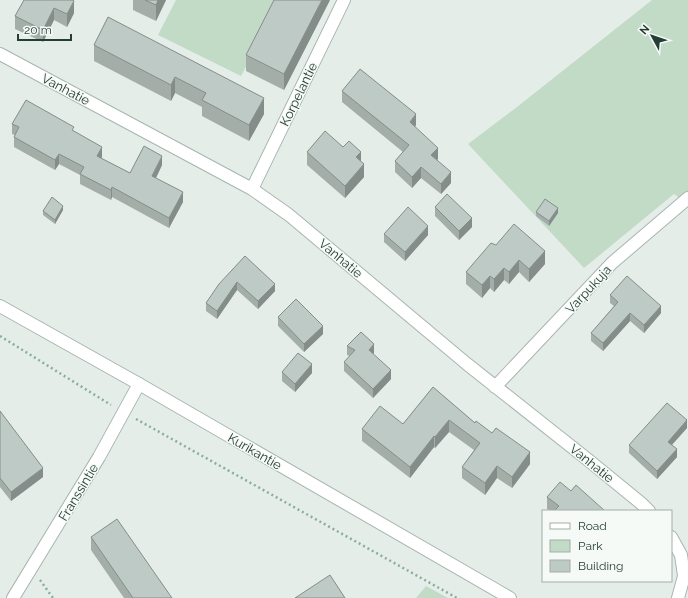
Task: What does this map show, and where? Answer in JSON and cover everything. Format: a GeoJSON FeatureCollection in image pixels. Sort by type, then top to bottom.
{"type":"FeatureCollection","features":[{"type":"Feature","properties":{"kind":"street","name":"Korpelantie"},"geometry":{"type":"LineString","coordinates":[[252,189],[344,0]]}},
{"type":"Feature","properties":{"kind":"street","name":"Vanhatie"},"geometry":{"type":"LineString","coordinates":[[0,54],[252,189],[289,215],[495,387],[592,462],[648,510]]}},
{"type":"Feature","properties":{"kind":"street","name":"Varpukuja"},"geometry":{"type":"LineString","coordinates":[[495,387],[612,263],[688,198]]}},
{"type":"Feature","properties":{"kind":"street","name":"Kurikantie"},"geometry":{"type":"LineString","coordinates":[[0,306],[139,384],[510,598]]}},
{"type":"Feature","properties":{"kind":"street","name":"Franssintie"},"geometry":{"type":"LineString","coordinates":[[13,598],[99,457],[139,384]]}},
{"type":"Feature","properties":{"kind":"street"},"geometry":{"type":"LineString","coordinates":[[672,538],[681,555],[684,576],[678,598]]}},
{"type":"Feature","properties":{"kind":"path"},"geometry":{"type":"LineString","coordinates":[[0,336],[123,412],[457,598]]}},
{"type":"Feature","properties":{"kind":"path"},"geometry":{"type":"LineString","coordinates":[[32,568],[53,598]]}},
{"type":"Feature","properties":{"kind":"green space"},"geometry":{"type":"Polygon","coordinates":[[[176,0],[281,0],[241,76],[158,35],[176,0]]]}},
{"type":"Feature","properties":{"kind":"green space"},"geometry":{"type":"Polygon","coordinates":[[[652,0],[688,0],[688,204],[674,194],[584,268],[468,144],[652,0]]]}},
{"type":"Feature","properties":{"kind":"green space"},"geometry":{"type":"Polygon","coordinates":[[[426,586],[448,598],[416,598],[426,586]]]}},
{"type":"Feature","properties":{"kind":"building"},"geometry":{"type":"Polygon","coordinates":[[[24,0],[74,1],[67,14],[54,8],[43,30],[15,16],[24,0]]]}},
{"type":"Feature","properties":{"kind":"building"},"geometry":{"type":"Polygon","coordinates":[[[145,0],[158,0],[156,5],[145,0]]]}},
{"type":"Feature","properties":{"kind":"building"},"geometry":{"type":"Polygon","coordinates":[[[274,0],[322,0],[284,74],[246,55],[274,0]]]}},
{"type":"Feature","properties":{"kind":"building"},"geometry":{"type":"Polygon","coordinates":[[[108,17],[264,98],[249,125],[202,100],[206,93],[175,77],[171,85],[94,45],[108,17]]]}},
{"type":"Feature","properties":{"kind":"building"},"geometry":{"type":"Polygon","coordinates":[[[360,69],[416,114],[410,122],[438,148],[431,155],[451,172],[441,184],[421,167],[412,177],[395,161],[409,145],[342,91],[360,69]]]}},
{"type":"Feature","properties":{"kind":"building"},"geometry":{"type":"Polygon","coordinates":[[[26,100],[74,127],[72,130],[102,147],[97,156],[130,173],[144,146],[162,156],[152,176],[183,192],[169,218],[112,187],[111,190],[80,174],[84,167],[59,154],[55,160],[14,137],[19,127],[12,124],[26,100]]]}},
{"type":"Feature","properties":{"kind":"building"},"geometry":{"type":"Polygon","coordinates":[[[325,131],[343,147],[349,141],[361,152],[356,157],[364,164],[345,186],[307,152],[325,131]]]}},
{"type":"Feature","properties":{"kind":"building"},"geometry":{"type":"Polygon","coordinates":[[[447,194],[472,218],[459,231],[435,207],[447,194]]]}},
{"type":"Feature","properties":{"kind":"building"},"geometry":{"type":"Polygon","coordinates":[[[52,197],[63,206],[55,220],[43,211],[52,197]]]}},
{"type":"Feature","properties":{"kind":"building"},"geometry":{"type":"Polygon","coordinates":[[[545,199],[558,208],[549,221],[536,212],[545,199]]]}},
{"type":"Feature","properties":{"kind":"building"},"geometry":{"type":"Polygon","coordinates":[[[408,207],[428,226],[405,252],[384,234],[408,207]]]}},
{"type":"Feature","properties":{"kind":"building"},"geometry":{"type":"Polygon","coordinates":[[[514,224],[545,251],[529,269],[519,260],[509,272],[504,268],[494,279],[490,276],[482,285],[466,272],[491,243],[496,245],[514,224]]]}},
{"type":"Feature","properties":{"kind":"building"},"geometry":{"type":"Polygon","coordinates":[[[245,256],[275,284],[258,301],[237,282],[217,311],[206,303],[219,284],[245,256]]]}},
{"type":"Feature","properties":{"kind":"building"},"geometry":{"type":"Polygon","coordinates":[[[627,276],[661,306],[644,325],[630,313],[603,343],[591,333],[618,302],[610,295],[627,276]]]}},
{"type":"Feature","properties":{"kind":"building"},"geometry":{"type":"Polygon","coordinates":[[[296,299],[323,326],[304,344],[278,317],[296,299]]]}},
{"type":"Feature","properties":{"kind":"building"},"geometry":{"type":"Polygon","coordinates":[[[361,332],[374,344],[369,350],[391,370],[373,389],[344,362],[355,350],[347,346],[361,332]]]}},
{"type":"Feature","properties":{"kind":"building"},"geometry":{"type":"Polygon","coordinates":[[[298,353],[312,364],[295,384],[282,372],[298,353]]]}},
{"type":"Feature","properties":{"kind":"building"},"geometry":{"type":"Polygon","coordinates":[[[433,387],[475,423],[476,421],[492,433],[496,428],[530,452],[512,477],[497,466],[485,483],[462,467],[480,443],[449,420],[435,437],[434,436],[410,467],[362,429],[380,406],[403,424],[433,387]]]}},
{"type":"Feature","properties":{"kind":"building"},"geometry":{"type":"Polygon","coordinates":[[[667,403],[687,420],[668,442],[677,449],[657,471],[629,445],[667,403]]]}},
{"type":"Feature","properties":{"kind":"building"},"geometry":{"type":"Polygon","coordinates":[[[0,411],[43,468],[11,492],[0,478],[0,411]]]}},
{"type":"Feature","properties":{"kind":"building"},"geometry":{"type":"Polygon","coordinates":[[[560,482],[571,491],[576,485],[604,510],[555,510],[559,506],[547,497],[560,482]]]}},
{"type":"Feature","properties":{"kind":"building"},"geometry":{"type":"Polygon","coordinates":[[[117,519],[172,598],[133,598],[91,537],[117,519]]]}},
{"type":"Feature","properties":{"kind":"building"},"geometry":{"type":"Polygon","coordinates":[[[330,575],[345,598],[295,598],[330,575]]]}}]}
